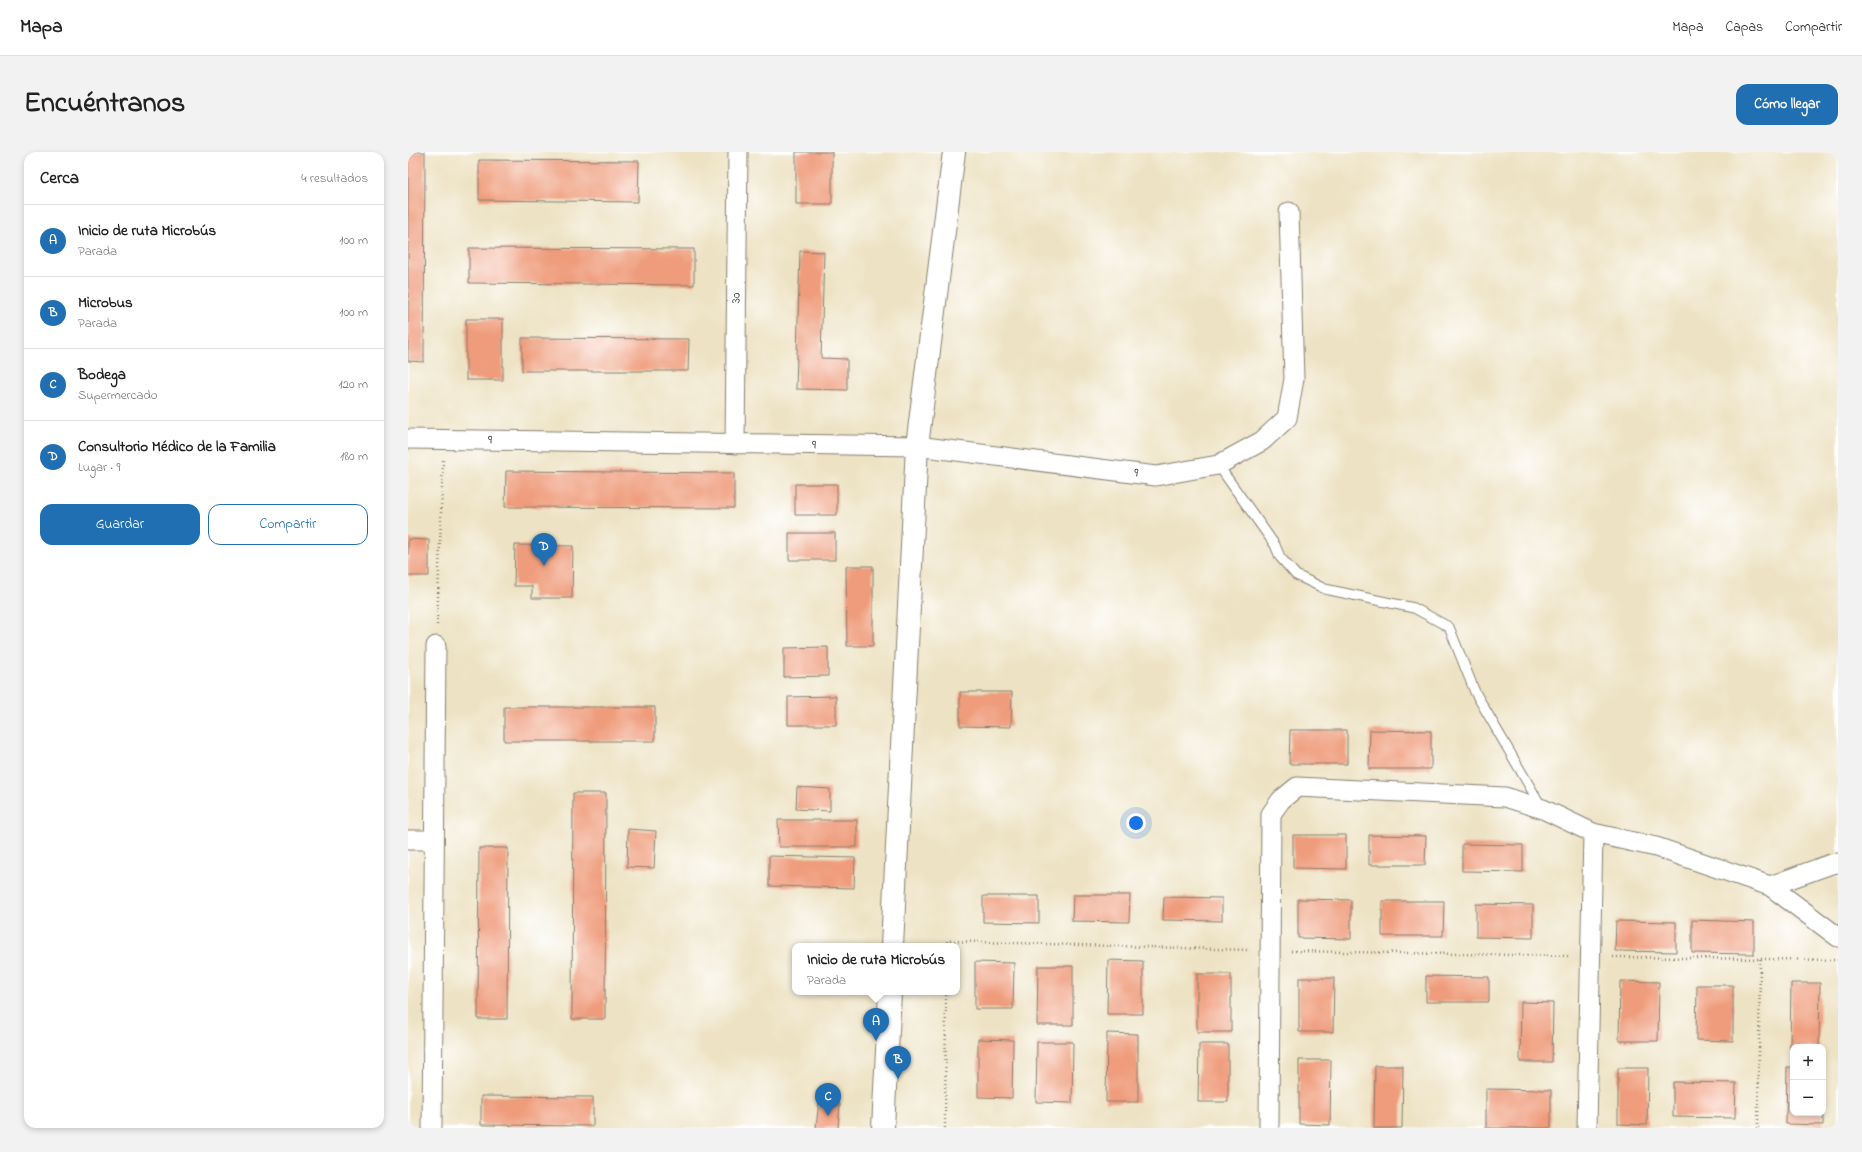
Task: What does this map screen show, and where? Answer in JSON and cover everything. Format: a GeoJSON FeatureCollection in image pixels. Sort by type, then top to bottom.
{"type":"FeatureCollection","features":[{"type":"Feature","properties":{"kind":"street","name":"30"},"geometry":{"type":"LineString","coordinates":[[735,444],[738,152]]}},
{"type":"Feature","properties":{"kind":"street"},"geometry":{"type":"LineString","coordinates":[[892,943],[917,446],[954,152]]}},
{"type":"Feature","properties":{"kind":"street","name":"9"},"geometry":{"type":"LineString","coordinates":[[408,439],[917,446],[1156,476],[1218,465],[1262,441],[1288,418],[1294,379],[1289,212]]}},
{"type":"Feature","properties":{"kind":"street"},"geometry":{"type":"LineString","coordinates":[[432,1128],[436,646]]}},
{"type":"Feature","properties":{"kind":"street"},"geometry":{"type":"LineString","coordinates":[[1269,1128],[1271,814],[1281,800],[1298,788],[1504,797],[1543,809],[1592,833],[1656,847],[1770,886],[1838,937]]}},
{"type":"Feature","properties":{"kind":"street"},"geometry":{"type":"LineString","coordinates":[[1587,1128],[1592,833]]}},
{"type":"Feature","properties":{"kind":"street"},"geometry":{"type":"LineString","coordinates":[[408,840],[434,840]]}},
{"type":"Feature","properties":{"kind":"street"},"geometry":{"type":"LineString","coordinates":[[1770,886],[1831,864],[1838,863]]}},
{"type":"Feature","properties":{"kind":"street"},"geometry":{"type":"LineString","coordinates":[[883,1128],[890,995]]}},
{"type":"Feature","properties":{"kind":"lane"},"geometry":{"type":"LineString","coordinates":[[1218,465],[1274,545],[1280,557],[1296,575],[1325,589],[1414,608],[1449,627],[1475,692],[1543,809]]}},
{"type":"Feature","properties":{"kind":"path"},"geometry":{"type":"LineString","coordinates":[[436,646],[443,440]]}},
{"type":"Feature","properties":{"kind":"path"},"geometry":{"type":"LineString","coordinates":[[947,943],[947,941],[1270,951],[1838,960]]}},
{"type":"Feature","properties":{"kind":"path"},"geometry":{"type":"LineString","coordinates":[[1758,1128],[1760,959]]}},
{"type":"Feature","properties":{"kind":"path"},"geometry":{"type":"LineString","coordinates":[[945,1128],[946,995]]}},
{"type":"Feature","properties":{"kind":"building"},"geometry":{"type":"Polygon","coordinates":[[[408,152],[425,152],[424,362],[408,361],[408,152]]]}},
{"type":"Feature","properties":{"kind":"building"},"geometry":{"type":"Polygon","coordinates":[[[796,152],[832,152],[832,204],[796,204],[796,152]]]}},
{"type":"Feature","properties":{"kind":"building"},"geometry":{"type":"Polygon","coordinates":[[[479,160],[639,161],[638,202],[479,200],[479,160]]]}},
{"type":"Feature","properties":{"kind":"building"},"geometry":{"type":"Polygon","coordinates":[[[469,248],[694,249],[694,285],[469,283],[469,248]]]}},
{"type":"Feature","properties":{"kind":"building"},"geometry":{"type":"Polygon","coordinates":[[[800,251],[824,252],[821,358],[847,359],[847,390],[796,389],[800,251]]]}},
{"type":"Feature","properties":{"kind":"building"},"geometry":{"type":"Polygon","coordinates":[[[466,319],[503,319],[503,380],[466,380],[466,319]]]}},
{"type":"Feature","properties":{"kind":"building"},"geometry":{"type":"Polygon","coordinates":[[[522,338],[689,339],[688,371],[522,371],[522,338]]]}},
{"type":"Feature","properties":{"kind":"building"},"geometry":{"type":"Polygon","coordinates":[[[506,471],[734,473],[734,508],[505,507],[506,471]]]}},
{"type":"Feature","properties":{"kind":"building"},"geometry":{"type":"Polygon","coordinates":[[[795,484],[837,484],[837,515],[795,515],[795,484]]]}},
{"type":"Feature","properties":{"kind":"building"},"geometry":{"type":"Polygon","coordinates":[[[789,533],[835,533],[835,560],[789,560],[789,533]]]}},
{"type":"Feature","properties":{"kind":"building"},"geometry":{"type":"Polygon","coordinates":[[[408,539],[429,540],[429,576],[408,576],[408,539]]]}},
{"type":"Feature","properties":{"kind":"building"},"geometry":{"type":"Polygon","coordinates":[[[515,545],[573,546],[572,598],[532,598],[532,586],[514,586],[515,545]]]}},
{"type":"Feature","properties":{"kind":"building"},"geometry":{"type":"Polygon","coordinates":[[[846,566],[873,566],[873,646],[847,646],[846,566]]]}},
{"type":"Feature","properties":{"kind":"building"},"geometry":{"type":"Polygon","coordinates":[[[828,647],[828,676],[784,677],[784,648],[828,647]]]}},
{"type":"Feature","properties":{"kind":"building"},"geometry":{"type":"Polygon","coordinates":[[[960,692],[1012,692],[1011,727],[960,726],[960,692]]]}},
{"type":"Feature","properties":{"kind":"building"},"geometry":{"type":"Polygon","coordinates":[[[836,696],[836,725],[788,725],[788,697],[836,696]]]}},
{"type":"Feature","properties":{"kind":"building"},"geometry":{"type":"Polygon","coordinates":[[[504,707],[655,707],[655,741],[504,741],[504,707]]]}},
{"type":"Feature","properties":{"kind":"building"},"geometry":{"type":"Polygon","coordinates":[[[1290,730],[1347,730],[1347,764],[1289,764],[1290,730]]]}},
{"type":"Feature","properties":{"kind":"building"},"geometry":{"type":"Polygon","coordinates":[[[1370,730],[1431,731],[1431,769],[1369,769],[1370,730]]]}},
{"type":"Feature","properties":{"kind":"building"},"geometry":{"type":"Polygon","coordinates":[[[797,787],[830,789],[830,811],[796,809],[797,787]]]}},
{"type":"Feature","properties":{"kind":"building"},"geometry":{"type":"Polygon","coordinates":[[[573,793],[606,793],[605,1019],[572,1019],[573,793]]]}},
{"type":"Feature","properties":{"kind":"building"},"geometry":{"type":"Polygon","coordinates":[[[778,820],[857,820],[857,847],[779,847],[778,820]]]}},
{"type":"Feature","properties":{"kind":"building"},"geometry":{"type":"Polygon","coordinates":[[[628,829],[656,831],[654,868],[627,867],[628,829]]]}},
{"type":"Feature","properties":{"kind":"building"},"geometry":{"type":"Polygon","coordinates":[[[1293,835],[1346,835],[1346,869],[1293,868],[1293,835]]]}},
{"type":"Feature","properties":{"kind":"building"},"geometry":{"type":"Polygon","coordinates":[[[1369,835],[1426,836],[1425,865],[1369,865],[1369,835]]]}},
{"type":"Feature","properties":{"kind":"building"},"geometry":{"type":"Polygon","coordinates":[[[1462,844],[1523,845],[1523,872],[1462,871],[1462,844]]]}},
{"type":"Feature","properties":{"kind":"building"},"geometry":{"type":"Polygon","coordinates":[[[479,848],[508,848],[507,1019],[478,1019],[479,848]]]}},
{"type":"Feature","properties":{"kind":"building"},"geometry":{"type":"Polygon","coordinates":[[[769,856],[855,858],[854,888],[769,886],[769,856]]]}},
{"type":"Feature","properties":{"kind":"building"},"geometry":{"type":"Polygon","coordinates":[[[1073,895],[1130,895],[1129,922],[1072,921],[1073,895]]]}},
{"type":"Feature","properties":{"kind":"building"},"geometry":{"type":"Polygon","coordinates":[[[983,896],[1039,896],[1039,923],[983,922],[983,896]]]}},
{"type":"Feature","properties":{"kind":"building"},"geometry":{"type":"Polygon","coordinates":[[[1164,897],[1222,898],[1222,921],[1163,920],[1164,897]]]}},
{"type":"Feature","properties":{"kind":"building"},"geometry":{"type":"Polygon","coordinates":[[[1298,899],[1351,900],[1351,939],[1298,938],[1298,899]]]}},
{"type":"Feature","properties":{"kind":"building"},"geometry":{"type":"Polygon","coordinates":[[[1382,901],[1444,901],[1443,936],[1382,936],[1382,901]]]}},
{"type":"Feature","properties":{"kind":"building"},"geometry":{"type":"Polygon","coordinates":[[[1476,904],[1533,905],[1533,938],[1476,937],[1476,904]]]}},
{"type":"Feature","properties":{"kind":"building"},"geometry":{"type":"Polygon","coordinates":[[[1692,920],[1754,922],[1754,954],[1692,953],[1692,920]]]}},
{"type":"Feature","properties":{"kind":"building"},"geometry":{"type":"Polygon","coordinates":[[[1616,921],[1676,922],[1676,952],[1615,951],[1616,921]]]}},
{"type":"Feature","properties":{"kind":"building"},"geometry":{"type":"Polygon","coordinates":[[[1108,960],[1143,961],[1143,1014],[1107,1014],[1108,960]]]}},
{"type":"Feature","properties":{"kind":"building"},"geometry":{"type":"Polygon","coordinates":[[[975,962],[1014,963],[1013,1009],[975,1009],[975,962]]]}},
{"type":"Feature","properties":{"kind":"building"},"geometry":{"type":"Polygon","coordinates":[[[1038,966],[1073,966],[1073,1025],[1037,1025],[1038,966]]]}},
{"type":"Feature","properties":{"kind":"building"},"geometry":{"type":"Polygon","coordinates":[[[1197,974],[1231,974],[1231,1032],[1197,1032],[1197,974]]]}},
{"type":"Feature","properties":{"kind":"building"},"geometry":{"type":"Polygon","coordinates":[[[1426,976],[1489,977],[1489,1002],[1426,1002],[1426,976]]]}},
{"type":"Feature","properties":{"kind":"building"},"geometry":{"type":"Polygon","coordinates":[[[1299,978],[1334,978],[1333,1032],[1299,1032],[1299,978]]]}},
{"type":"Feature","properties":{"kind":"building"},"geometry":{"type":"Polygon","coordinates":[[[1620,981],[1659,982],[1658,1041],[1619,1041],[1620,981]]]}},
{"type":"Feature","properties":{"kind":"building"},"geometry":{"type":"Polygon","coordinates":[[[1791,983],[1820,983],[1819,1044],[1790,1044],[1791,983]]]}},
{"type":"Feature","properties":{"kind":"building"},"geometry":{"type":"Polygon","coordinates":[[[1697,985],[1733,985],[1733,1041],[1696,1040],[1697,985]]]}},
{"type":"Feature","properties":{"kind":"building"},"geometry":{"type":"Polygon","coordinates":[[[1521,1002],[1553,1003],[1552,1062],[1520,1062],[1521,1002]]]}},
{"type":"Feature","properties":{"kind":"building"},"geometry":{"type":"Polygon","coordinates":[[[1107,1033],[1138,1034],[1138,1102],[1106,1102],[1107,1033]]]}},
{"type":"Feature","properties":{"kind":"building"},"geometry":{"type":"Polygon","coordinates":[[[978,1039],[1013,1040],[1012,1098],[978,1097],[978,1039]]]}},
{"type":"Feature","properties":{"kind":"building"},"geometry":{"type":"Polygon","coordinates":[[[1037,1042],[1073,1042],[1072,1103],[1036,1102],[1037,1042]]]}},
{"type":"Feature","properties":{"kind":"building"},"geometry":{"type":"Polygon","coordinates":[[[1199,1044],[1228,1044],[1228,1102],[1198,1102],[1199,1044]]]}},
{"type":"Feature","properties":{"kind":"building"},"geometry":{"type":"Polygon","coordinates":[[[1299,1060],[1331,1060],[1330,1125],[1299,1124],[1299,1060]]]}},
{"type":"Feature","properties":{"kind":"building"},"geometry":{"type":"Polygon","coordinates":[[[1375,1066],[1403,1066],[1402,1128],[1374,1128],[1375,1066]]]}},
{"type":"Feature","properties":{"kind":"building"},"geometry":{"type":"Polygon","coordinates":[[[1787,1067],[1790,1067],[1790,1116],[1823,1116],[1823,1125],[1786,1124],[1787,1067]]]}},
{"type":"Feature","properties":{"kind":"building"},"geometry":{"type":"Polygon","coordinates":[[[1618,1068],[1648,1068],[1647,1125],[1618,1124],[1618,1068]]]}},
{"type":"Feature","properties":{"kind":"building"},"geometry":{"type":"Polygon","coordinates":[[[1673,1082],[1736,1083],[1735,1118],[1673,1117],[1673,1082]]]}},
{"type":"Feature","properties":{"kind":"building"},"geometry":{"type":"Polygon","coordinates":[[[1486,1089],[1551,1090],[1551,1128],[1486,1128],[1486,1089]]]}},
{"type":"Feature","properties":{"kind":"building"},"geometry":{"type":"Polygon","coordinates":[[[481,1096],[593,1097],[593,1126],[481,1125],[481,1096]]]}},
{"type":"Feature","properties":{"kind":"building"},"geometry":{"type":"Polygon","coordinates":[[[819,1101],[840,1104],[838,1128],[816,1128],[819,1101]]]}},
{"type":"Feature","properties":{"kind":"place","name":"Consultorio Médico de la Familia"},"geometry":{"type":"Point","coordinates":[544,566]}},
{"type":"Feature","properties":{"kind":"place","name":"Inicio de ruta Microbús"},"geometry":{"type":"Point","coordinates":[876,1041]}},
{"type":"Feature","properties":{"kind":"place","name":"Microbus"},"geometry":{"type":"Point","coordinates":[898,1079]}},
{"type":"Feature","properties":{"kind":"place","name":"Bodega"},"geometry":{"type":"Point","coordinates":[828,1116]}}]}
